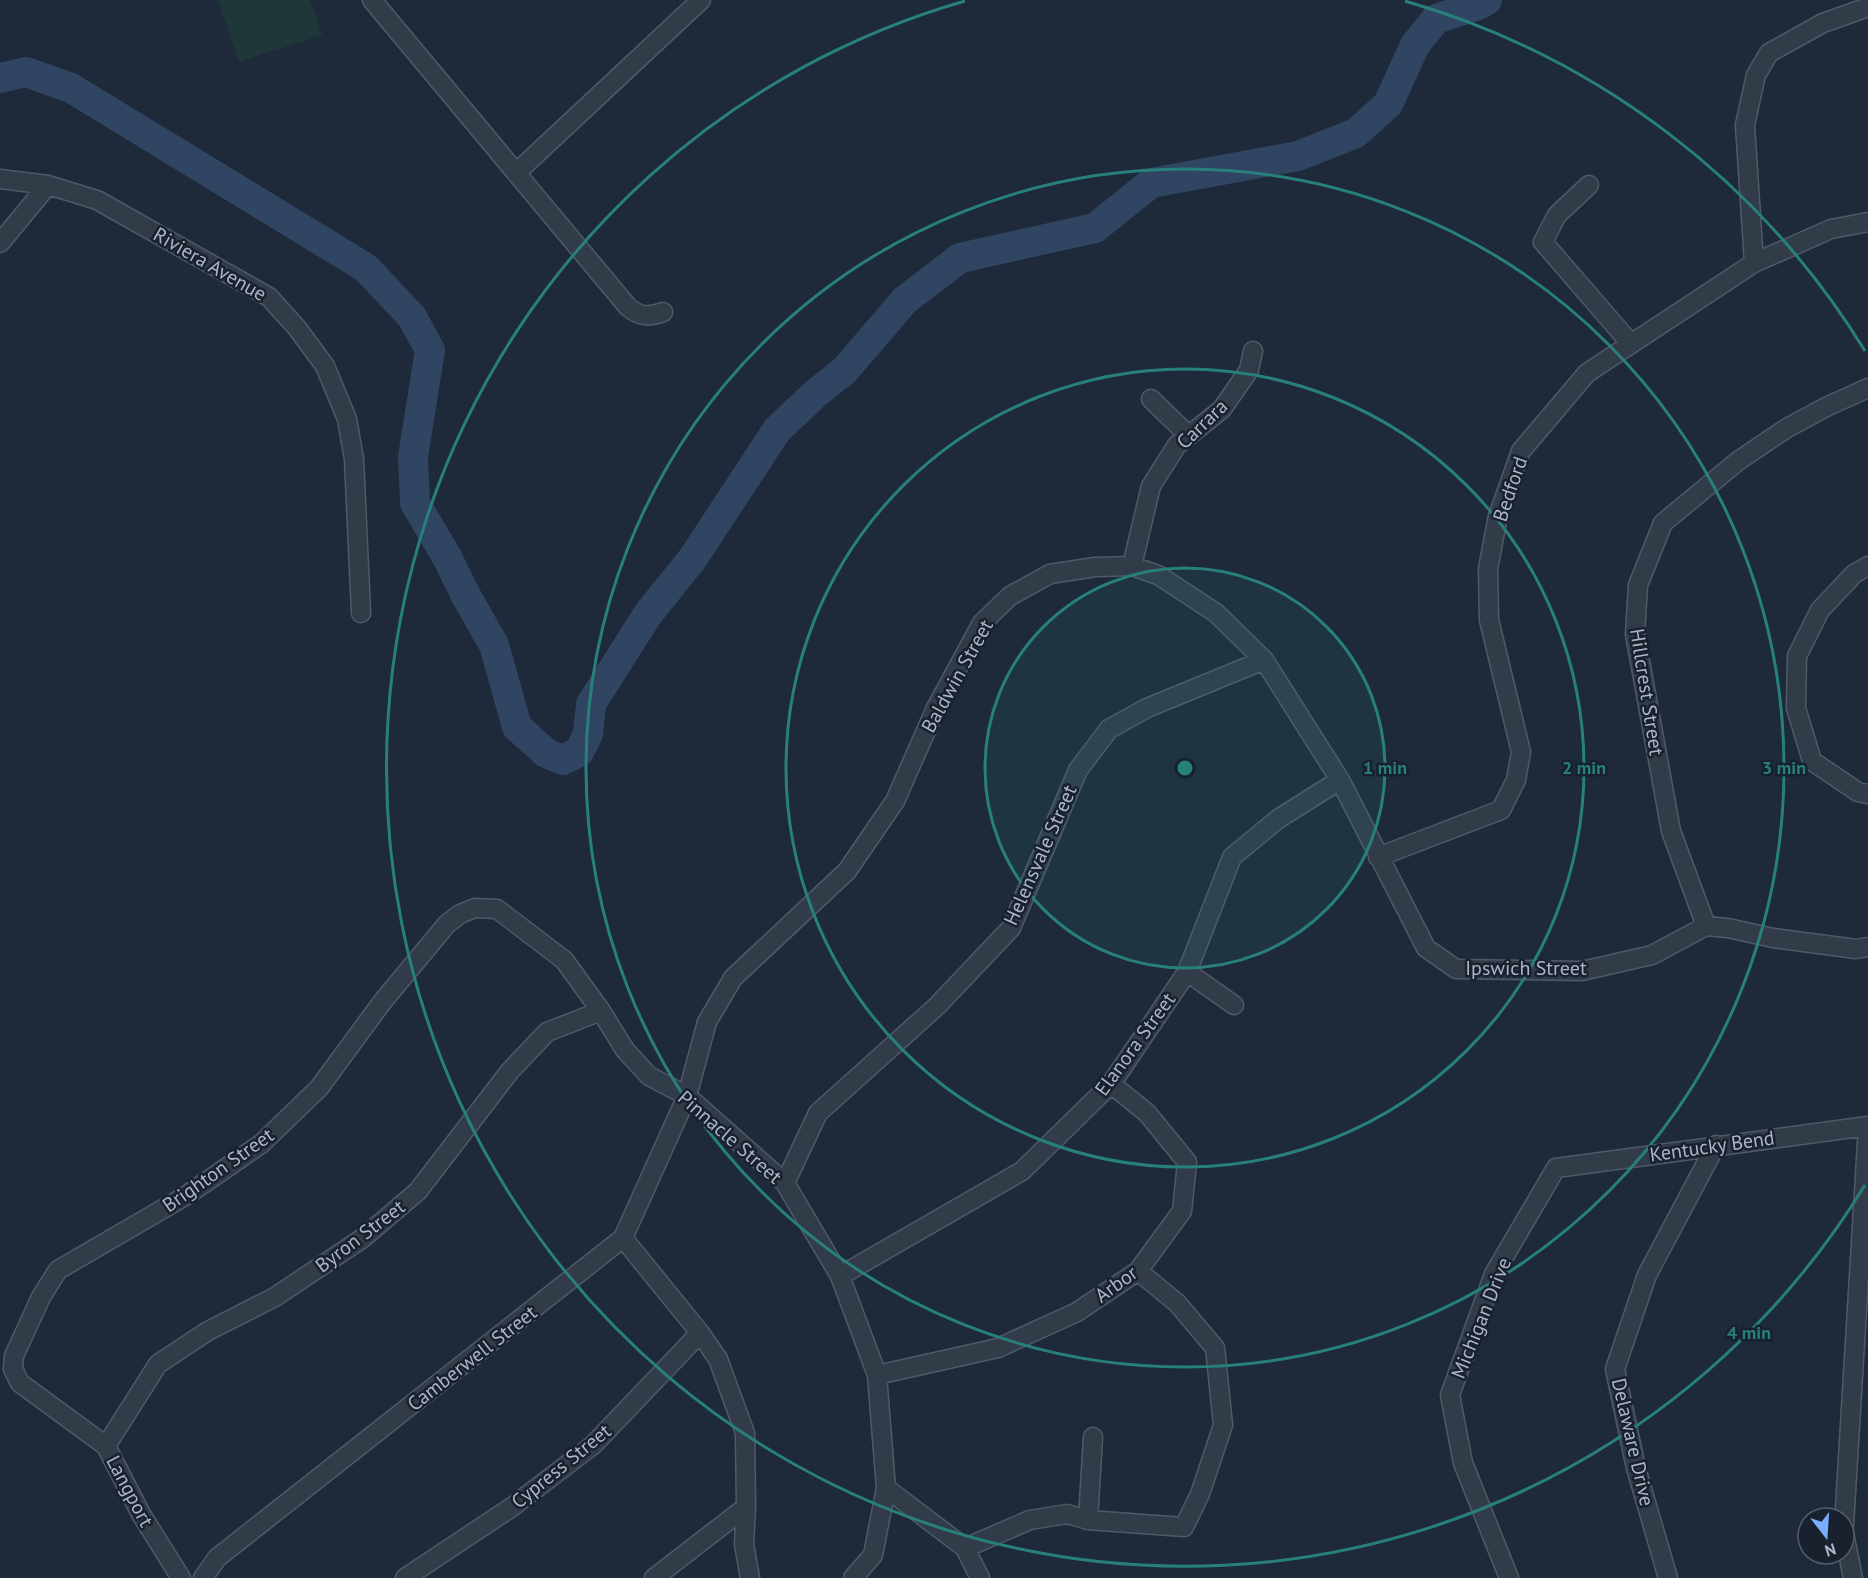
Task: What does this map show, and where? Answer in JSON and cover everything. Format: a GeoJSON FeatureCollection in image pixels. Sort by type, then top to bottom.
{"type":"FeatureCollection","features":[{"type":"Feature","properties":{"kind":"street"},"geometry":{"type":"LineString","coordinates":[[372,0],[628,307],[645,316],[663,312]]}},
{"type":"Feature","properties":{"kind":"street"},"geometry":{"type":"LineString","coordinates":[[516,173],[701,0]]}},
{"type":"Feature","properties":{"kind":"street"},"geometry":{"type":"LineString","coordinates":[[1754,263],[1745,125],[1756,75],[1769,53],[1823,23],[1868,7]]}},
{"type":"Feature","properties":{"kind":"street","name":"Riviera Avenue"},"geometry":{"type":"LineString","coordinates":[[0,179],[48,185],[97,200],[269,297],[297,328],[325,366],[347,418],[354,459],[361,613]]}},
{"type":"Feature","properties":{"kind":"street"},"geometry":{"type":"LineString","coordinates":[[0,243],[48,185]]}},
{"type":"Feature","properties":{"kind":"street"},"geometry":{"type":"LineString","coordinates":[[1588,185],[1557,215],[1544,242],[1631,344]]}},
{"type":"Feature","properties":{"kind":"street","name":"Bedford"},"geometry":{"type":"LineString","coordinates":[[1378,857],[1501,810],[1516,780],[1521,752],[1489,620],[1488,569],[1498,516],[1521,451],[1587,373],[1754,263],[1831,229],[1868,222]]}},
{"type":"Feature","properties":{"kind":"street","name":"Carrara"},"geometry":{"type":"LineString","coordinates":[[1132,566],[1150,486],[1177,445],[1222,409],[1248,370],[1253,351]]}},
{"type":"Feature","properties":{"kind":"street","name":"Hillcrest Street"},"geometry":{"type":"LineString","coordinates":[[1706,926],[1671,831],[1635,634],[1638,585],[1663,523],[1738,461],[1787,428],[1868,388]]}},
{"type":"Feature","properties":{"kind":"street"},"geometry":{"type":"LineString","coordinates":[[1151,399],[1189,436]]}},
{"type":"Feature","properties":{"kind":"street","name":"Baldwin Street"},"geometry":{"type":"LineString","coordinates":[[687,1096],[707,1022],[733,978],[847,871],[895,801],[936,708],[982,623],[1010,596],[1050,574],[1095,567],[1132,566],[1158,574],[1216,613],[1264,660],[1340,780],[1378,857]]}},
{"type":"Feature","properties":{"kind":"street"},"geometry":{"type":"LineString","coordinates":[[1868,566],[1854,574],[1820,610],[1797,656],[1796,708],[1812,761],[1858,792],[1868,794]]}},
{"type":"Feature","properties":{"kind":"street","name":"Helensvale Street"},"geometry":{"type":"LineString","coordinates":[[785,1183],[818,1113],[937,1006],[1011,928],[1078,770],[1109,729],[1147,708],[1264,660]]}},
{"type":"Feature","properties":{"kind":"street","name":"Elanora Street"},"geometry":{"type":"LineString","coordinates":[[840,1276],[1022,1171],[1112,1084],[1187,972],[1232,857],[1278,819],[1340,780]]}},
{"type":"Feature","properties":{"kind":"street","name":"Ipswich Street"},"geometry":{"type":"LineString","coordinates":[[1378,857],[1426,948],[1456,969],[1582,971],[1652,955],[1706,926]]}},
{"type":"Feature","properties":{"kind":"street","name":"Pinnacle Street"},"geometry":{"type":"LineString","coordinates":[[475,908],[497,909],[564,960],[601,1011],[625,1050],[649,1076],[687,1096],[785,1183],[840,1276],[877,1375],[886,1488],[873,1555],[853,1578]]}},
{"type":"Feature","properties":{"kind":"street","name":"Brighton Street"},"geometry":{"type":"LineString","coordinates":[[14,1369],[14,1356],[41,1297],[58,1270],[187,1195],[261,1144],[319,1088],[383,1001],[447,924],[460,914],[475,908]]}},
{"type":"Feature","properties":{"kind":"street"},"geometry":{"type":"LineString","coordinates":[[1706,926],[1856,949],[1868,947]]}},
{"type":"Feature","properties":{"kind":"street"},"geometry":{"type":"LineString","coordinates":[[1187,972],[1234,1005]]}},
{"type":"Feature","properties":{"kind":"street","name":"Byron Street"},"geometry":{"type":"LineString","coordinates":[[106,1446],[158,1364],[208,1331],[275,1296],[363,1238],[418,1191],[510,1071],[547,1032],[601,1011]]}},
{"type":"Feature","properties":{"kind":"street","name":"Arbor"},"geometry":{"type":"LineString","coordinates":[[877,1375],[998,1348],[1077,1312],[1138,1271],[1182,1211],[1187,1162],[1147,1113],[1112,1084]]}},
{"type":"Feature","properties":{"kind":"street","name":"Camberwell Street"},"geometry":{"type":"LineString","coordinates":[[203,1578],[217,1558],[623,1238],[687,1096]]}},
{"type":"Feature","properties":{"kind":"street"},"geometry":{"type":"LineString","coordinates":[[1845,1506],[1868,1126]]}},
{"type":"Feature","properties":{"kind":"street","name":"Kentucky Bend"},"geometry":{"type":"LineString","coordinates":[[1556,1168],[1868,1126]]}},
{"type":"Feature","properties":{"kind":"street","name":"Delaware Drive"},"geometry":{"type":"LineString","coordinates":[[1668,1578],[1636,1468],[1615,1369],[1647,1275],[1716,1145]]}},
{"type":"Feature","properties":{"kind":"street","name":"Michigan Drive"},"geometry":{"type":"LineString","coordinates":[[1509,1578],[1463,1463],[1450,1395],[1494,1274],[1556,1168]]}},
{"type":"Feature","properties":{"kind":"street"},"geometry":{"type":"LineString","coordinates":[[623,1238],[700,1333],[718,1359],[745,1433],[744,1544],[750,1578]]}},
{"type":"Feature","properties":{"kind":"street"},"geometry":{"type":"LineString","coordinates":[[965,1548],[1030,1520],[1067,1514],[1088,1520],[1184,1527],[1200,1494],[1223,1425],[1215,1348],[1177,1303],[1138,1271]]}},
{"type":"Feature","properties":{"kind":"street","name":"Cypress Street"},"geometry":{"type":"LineString","coordinates":[[405,1578],[512,1507],[593,1445],[700,1333]]}},
{"type":"Feature","properties":{"kind":"street","name":"Langport"},"geometry":{"type":"LineString","coordinates":[[14,1369],[20,1383],[106,1446],[141,1514],[181,1578]]}},
{"type":"Feature","properties":{"kind":"street"},"geometry":{"type":"LineString","coordinates":[[1088,1520],[1093,1437]]}},
{"type":"Feature","properties":{"kind":"street"},"geometry":{"type":"LineString","coordinates":[[886,1488],[965,1548],[980,1578]]}},
{"type":"Feature","properties":{"kind":"street"},"geometry":{"type":"LineString","coordinates":[[654,1578],[746,1507]]}},
{"type":"Feature","properties":{"kind":"green space"},"geometry":{"type":"Polygon","coordinates":[[[218,0],[310,0],[322,35],[239,62],[218,0]]]}},
{"type":"Feature","properties":{"kind":"waterway"},"geometry":{"type":"LineString","coordinates":[[0,78],[26,72],[71,88],[366,268],[412,317],[430,350],[413,457],[415,503],[494,645],[517,727],[546,753],[563,760],[579,752],[588,734],[591,704],[648,614],[693,558],[777,430],[815,394],[845,370],[905,300],[960,258],[1095,228],[1151,183],[1298,156],[1356,133],[1388,104],[1415,45],[1436,19],[1487,0]]}}]}
